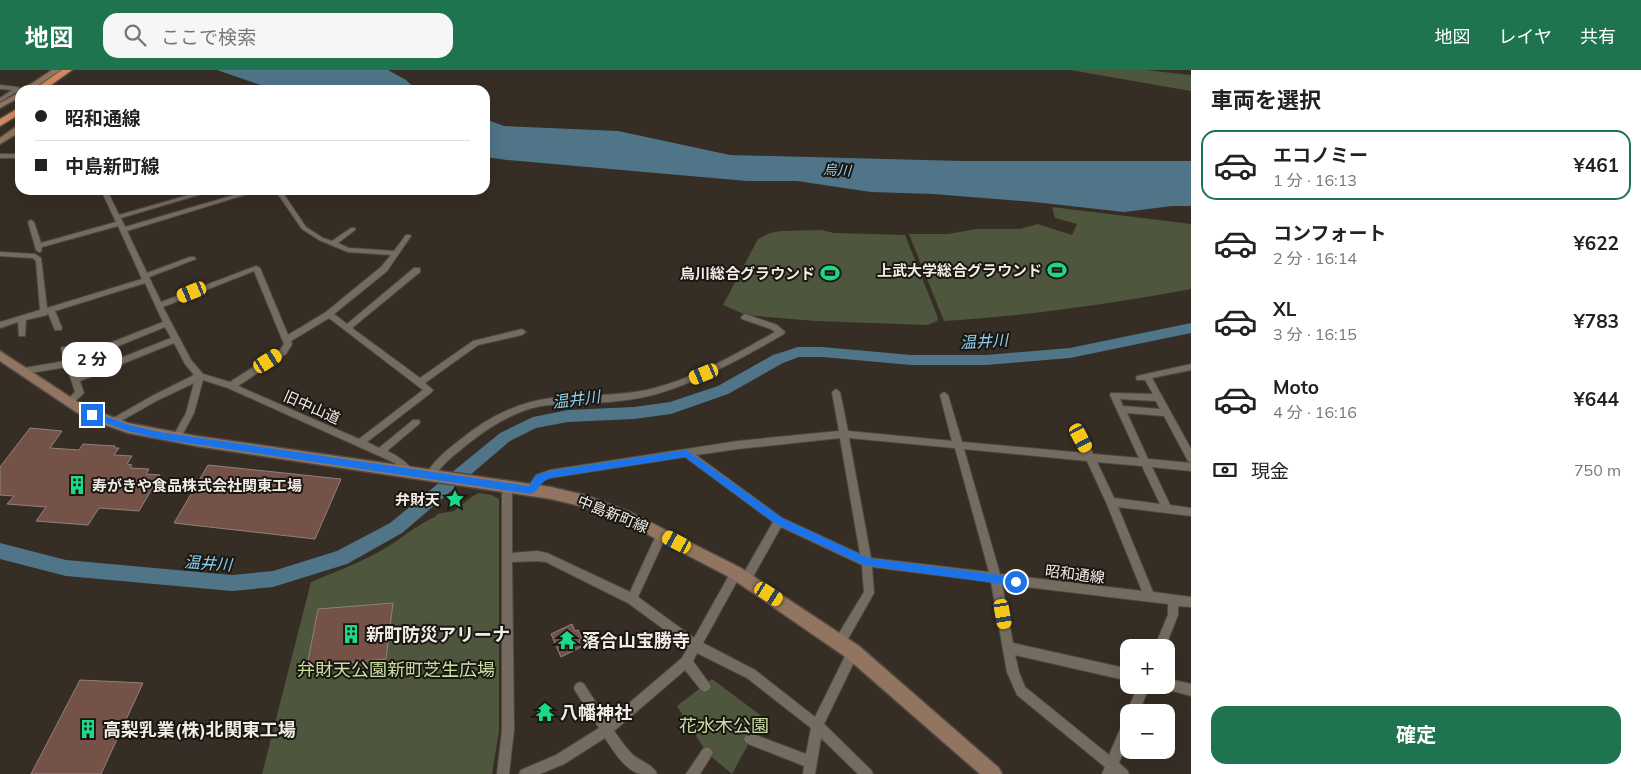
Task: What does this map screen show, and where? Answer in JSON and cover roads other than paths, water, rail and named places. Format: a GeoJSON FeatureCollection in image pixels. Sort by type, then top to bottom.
{"type":"FeatureCollection","features":[{"type":"Feature","properties":{"kind":"highway"},"geometry":{"type":"LineString","coordinates":[[48,85],[68,70]]}},
{"type":"Feature","properties":{"kind":"highway"},"geometry":{"type":"LineString","coordinates":[[49,85],[79,70]]}},
{"type":"Feature","properties":{"kind":"highway"},"geometry":{"type":"LineString","coordinates":[[0,115],[15,105]]}},
{"type":"Feature","properties":{"kind":"highway"},"geometry":{"type":"LineString","coordinates":[[0,123],[15,113]]}},
{"type":"Feature","properties":{"kind":"main road"},"geometry":{"type":"LineString","coordinates":[[46,85],[57,70]]}},
{"type":"Feature","properties":{"kind":"main road"},"geometry":{"type":"LineString","coordinates":[[0,106],[15,95]]}},
{"type":"Feature","properties":{"kind":"main road"},"geometry":{"type":"LineString","coordinates":[[0,142],[15,132]]}},
{"type":"Feature","properties":{"kind":"main road","name":"中島新町線"},"geometry":{"type":"LineString","coordinates":[[0,355],[69,402],[111,423],[146,432],[507,486],[599,505],[662,534],[741,576],[840,642],[992,774]]}},
{"type":"Feature","properties":{"kind":"street"},"geometry":{"type":"LineString","coordinates":[[0,87],[15,90]]}},
{"type":"Feature","properties":{"kind":"street"},"geometry":{"type":"LineString","coordinates":[[0,100],[15,94]]}},
{"type":"Feature","properties":{"kind":"street"},"geometry":{"type":"LineString","coordinates":[[0,156],[15,156]]}},
{"type":"Feature","properties":{"kind":"street"},"geometry":{"type":"LineString","coordinates":[[106,195],[167,323],[188,362],[200,376]]}},
{"type":"Feature","properties":{"kind":"street"},"geometry":{"type":"LineString","coordinates":[[120,223],[199,195]]}},
{"type":"Feature","properties":{"kind":"street"},"geometry":{"type":"LineString","coordinates":[[39,246],[120,223],[237,195]]}},
{"type":"Feature","properties":{"kind":"street"},"geometry":{"type":"LineString","coordinates":[[281,195],[304,228],[321,239],[348,250],[396,253]]}},
{"type":"Feature","properties":{"kind":"street"},"geometry":{"type":"LineString","coordinates":[[0,254],[35,256],[40,253],[31,222]]}},
{"type":"Feature","properties":{"kind":"street"},"geometry":{"type":"LineString","coordinates":[[334,243],[353,229]]}},
{"type":"Feature","properties":{"kind":"street"},"geometry":{"type":"LineString","coordinates":[[286,340],[328,314],[384,269],[408,236]]}},
{"type":"Feature","properties":{"kind":"street"},"geometry":{"type":"LineString","coordinates":[[35,256],[39,260],[47,311],[58,328]]}},
{"type":"Feature","properties":{"kind":"street"},"geometry":{"type":"LineString","coordinates":[[0,325],[22,320],[147,278],[192,259]]}},
{"type":"Feature","properties":{"kind":"street"},"geometry":{"type":"LineString","coordinates":[[159,306],[256,268],[288,344],[283,352],[231,386]]}},
{"type":"Feature","properties":{"kind":"street"},"geometry":{"type":"LineString","coordinates":[[347,328],[417,270]]}},
{"type":"Feature","properties":{"kind":"street"},"geometry":{"type":"LineString","coordinates":[[328,314],[429,390],[360,443]]}},
{"type":"Feature","properties":{"kind":"street"},"geometry":{"type":"LineString","coordinates":[[434,475],[436,467],[477,430],[500,416],[526,405],[552,401],[631,396],[684,383],[781,332],[774,326],[745,318]]}},
{"type":"Feature","properties":{"kind":"street"},"geometry":{"type":"LineString","coordinates":[[22,320],[22,334]]}},
{"type":"Feature","properties":{"kind":"street"},"geometry":{"type":"LineString","coordinates":[[24,371],[69,363],[167,323]]}},
{"type":"Feature","properties":{"kind":"street"},"geometry":{"type":"LineString","coordinates":[[419,383],[476,343],[522,332]]}},
{"type":"Feature","properties":{"kind":"street"},"geometry":{"type":"LineString","coordinates":[[76,379],[176,339]]}},
{"type":"Feature","properties":{"kind":"street"},"geometry":{"type":"LineString","coordinates":[[65,349],[80,393],[69,402]]}},
{"type":"Feature","properties":{"kind":"street"},"geometry":{"type":"LineString","coordinates":[[1191,367],[1144,378],[1160,398],[1191,458]]}},
{"type":"Feature","properties":{"kind":"street"},"geometry":{"type":"LineString","coordinates":[[111,423],[155,398],[200,376]]}},
{"type":"Feature","properties":{"kind":"street"},"geometry":{"type":"LineString","coordinates":[[176,438],[190,412],[200,376]]}},
{"type":"Feature","properties":{"kind":"street","name":"旧中山道"},"geometry":{"type":"LineString","coordinates":[[200,376],[231,386],[398,460],[408,471]]}},
{"type":"Feature","properties":{"kind":"street"},"geometry":{"type":"LineString","coordinates":[[836,392],[867,562],[869,593],[840,642]]}},
{"type":"Feature","properties":{"kind":"street"},"geometry":{"type":"LineString","coordinates":[[944,395],[996,579],[1013,672],[1021,691],[1110,770],[1123,774]]}},
{"type":"Feature","properties":{"kind":"street"},"geometry":{"type":"LineString","coordinates":[[1160,398],[1114,395],[1167,508]]}},
{"type":"Feature","properties":{"kind":"street"},"geometry":{"type":"LineString","coordinates":[[1121,409],[1168,414]]}},
{"type":"Feature","properties":{"kind":"street"},"geometry":{"type":"LineString","coordinates":[[380,452],[416,422]]}},
{"type":"Feature","properties":{"kind":"street"},"geometry":{"type":"LineString","coordinates":[[531,490],[539,478],[550,474],[738,444],[843,434],[1191,467]]}},
{"type":"Feature","properties":{"kind":"street"},"geometry":{"type":"LineString","coordinates":[[1081,438],[1111,502],[1150,598]]}},
{"type":"Feature","properties":{"kind":"street","name":"昭和通線"},"geometry":{"type":"LineString","coordinates":[[686,453],[779,521],[867,562],[1191,602]]}},
{"type":"Feature","properties":{"kind":"street"},"geometry":{"type":"LineString","coordinates":[[503,774],[508,730],[507,486]]}},
{"type":"Feature","properties":{"kind":"street"},"geometry":{"type":"LineString","coordinates":[[1111,502],[1191,512]]}},
{"type":"Feature","properties":{"kind":"street"},"geometry":{"type":"LineString","coordinates":[[525,774],[560,760],[606,730],[686,662],[779,521]]}},
{"type":"Feature","properties":{"kind":"street"},"geometry":{"type":"LineString","coordinates":[[632,599],[662,534]]}},
{"type":"Feature","properties":{"kind":"street"},"geometry":{"type":"LineString","coordinates":[[507,558],[537,556],[547,558],[632,599],[696,646],[751,674],[817,726],[867,774]]}},
{"type":"Feature","properties":{"kind":"street"},"geometry":{"type":"LineString","coordinates":[[1163,639],[1173,614],[1173,600]]}},
{"type":"Feature","properties":{"kind":"street"},"geometry":{"type":"LineString","coordinates":[[1009,648],[1120,673]]}},
{"type":"Feature","properties":{"kind":"street"},"geometry":{"type":"LineString","coordinates":[[750,739],[810,768],[817,726],[853,652]]}},
{"type":"Feature","properties":{"kind":"street"},"geometry":{"type":"LineString","coordinates":[[686,662],[705,686]]}},
{"type":"Feature","properties":{"kind":"street"},"geometry":{"type":"LineString","coordinates":[[1175,686],[1191,690]]}},
{"type":"Feature","properties":{"kind":"street"},"geometry":{"type":"LineString","coordinates":[[580,688],[619,749],[629,760],[651,774]]}},
{"type":"Feature","properties":{"kind":"street"},"geometry":{"type":"LineString","coordinates":[[1110,770],[1120,745]]}},
{"type":"Feature","properties":{"kind":"street"},"geometry":{"type":"LineString","coordinates":[[692,774],[707,753]]}},
{"type":"Feature","properties":{"kind":"water"},"geometry":{"type":"Polygon","coordinates":[[[217,70],[388,70],[412,85],[260,85],[217,70]]]}},
{"type":"Feature","properties":{"kind":"water","name":"烏川"},"geometry":{"type":"Polygon","coordinates":[[[490,121],[504,126],[618,131],[730,155],[962,161],[1191,161],[1191,206],[1172,206],[1124,212],[1034,202],[933,194],[871,192],[797,181],[747,181],[490,158],[490,121]]]}},
{"type":"Feature","properties":{"kind":"waterway","name":"温井川"},"geometry":{"type":"LineString","coordinates":[[0,551],[66,568],[232,583],[273,579],[341,558],[396,528],[505,437],[533,423],[568,416],[634,413],[671,408],[723,390],[778,359],[798,352],[822,352],[911,360],[986,360],[1070,353],[1191,328]]}},
{"type":"Feature","properties":{"kind":"place","name":"上武大学総合グラウンド"},"geometry":{"type":"Point","coordinates":[1057,270]}},
{"type":"Feature","properties":{"kind":"place","name":"烏川総合グラウンド"},"geometry":{"type":"Point","coordinates":[830,273]}},
{"type":"Feature","properties":{"kind":"place","name":"寿がきや食品株式会社関東工場"},"geometry":{"type":"Point","coordinates":[77,485]}},
{"type":"Feature","properties":{"kind":"place","name":"弁財天"},"geometry":{"type":"Point","coordinates":[455,499]}},
{"type":"Feature","properties":{"kind":"place","name":"新町防災アリーナ"},"geometry":{"type":"Point","coordinates":[351,634]}},
{"type":"Feature","properties":{"kind":"place","name":"落合山宝勝寺"},"geometry":{"type":"Point","coordinates":[567,640]}},
{"type":"Feature","properties":{"kind":"place","name":"八幡神社"},"geometry":{"type":"Point","coordinates":[545,712]}},
{"type":"Feature","properties":{"kind":"place","name":"高梨乳業(株)北関東工場"},"geometry":{"type":"Point","coordinates":[88,729]}},
{"type":"Feature","properties":{"kind":"park label","name":"弁財天公園新町芝生広場"},"geometry":{"type":"Point","coordinates":[396,669]}},
{"type":"Feature","properties":{"kind":"park label","name":"花水木公園"},"geometry":{"type":"Point","coordinates":[724,725]}}]}
